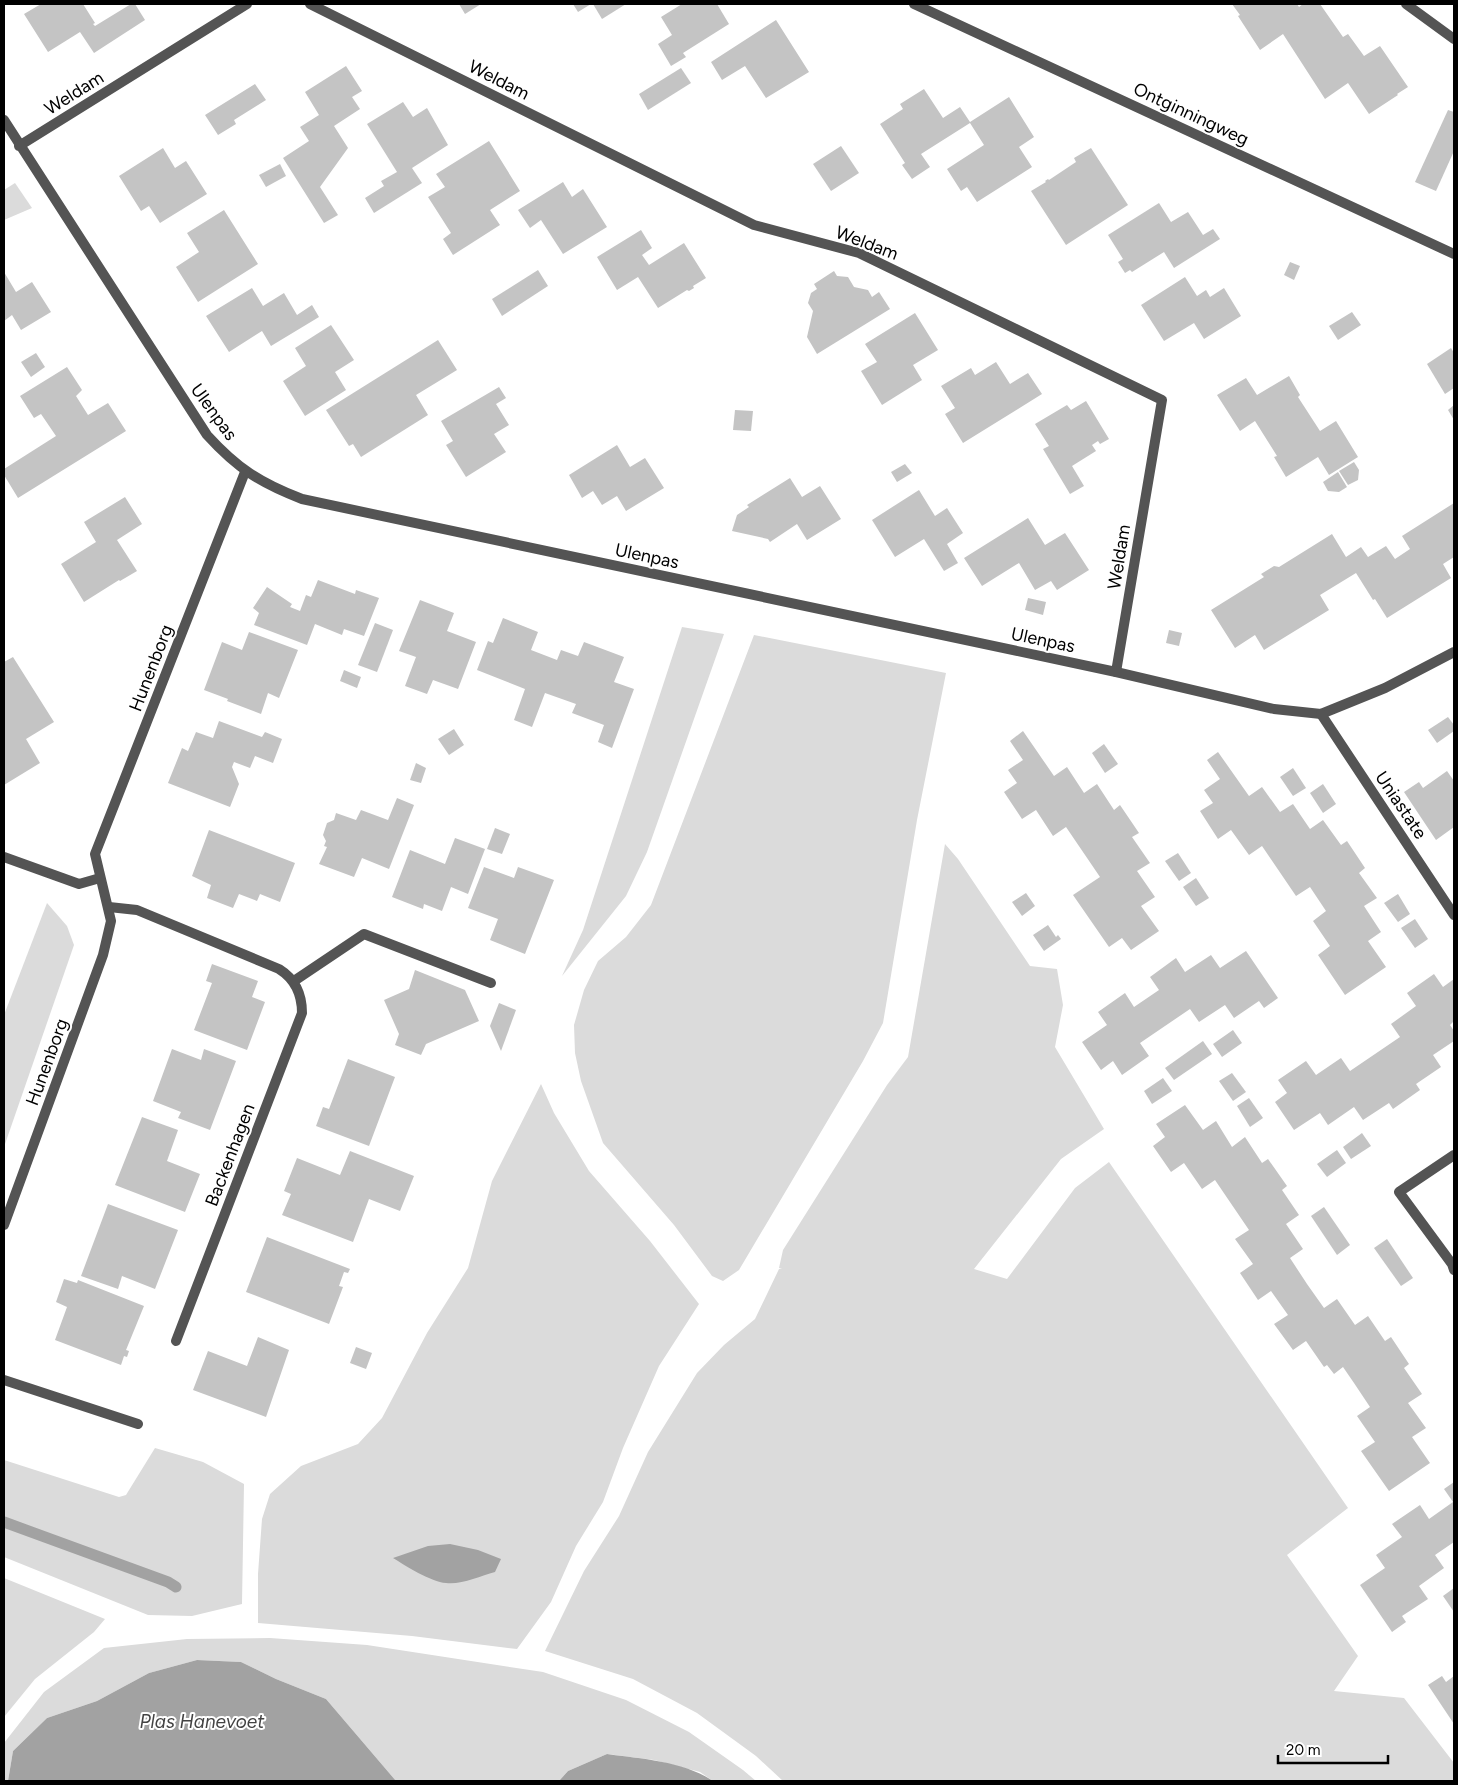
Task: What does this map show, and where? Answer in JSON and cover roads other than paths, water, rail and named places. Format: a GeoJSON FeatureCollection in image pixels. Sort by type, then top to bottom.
{"type":"FeatureCollection","features":[{"type":"Feature","properties":{"kind":"street","name":"Weldam"},"geometry":{"type":"LineString","coordinates":[[19,146],[247,4]]}},
{"type":"Feature","properties":{"kind":"street","name":"Weldam"},"geometry":{"type":"LineString","coordinates":[[310,4],[754,225],[860,253],[1162,400],[1116,672]]}},
{"type":"Feature","properties":{"kind":"street","name":"Ontginningweg"},"geometry":{"type":"LineString","coordinates":[[914,4],[1454,254]]}},
{"type":"Feature","properties":{"kind":"street"},"geometry":{"type":"LineString","coordinates":[[1406,4],[1454,39]]}},
{"type":"Feature","properties":{"kind":"street","name":"Ulenpas"},"geometry":{"type":"LineString","coordinates":[[4,120],[207,435],[227,457],[245,472],[275,489],[302,499],[1116,672],[1274,708],[1321,714],[1385,688],[1454,652]]}},
{"type":"Feature","properties":{"kind":"street","name":"Hunenborg"},"geometry":{"type":"LineString","coordinates":[[4,1225],[104,955],[111,921],[96,854],[245,472]]}},
{"type":"Feature","properties":{"kind":"street","name":"Uniastate"},"geometry":{"type":"LineString","coordinates":[[1321,714],[1454,915]]}},
{"type":"Feature","properties":{"kind":"street"},"geometry":{"type":"LineString","coordinates":[[4,857],[79,884],[100,878]]}},
{"type":"Feature","properties":{"kind":"street"},"geometry":{"type":"LineString","coordinates":[[108,907],[137,910],[269,964],[288,974],[294,981],[364,934],[491,983]]}},
{"type":"Feature","properties":{"kind":"street","name":"Backenhagen"},"geometry":{"type":"LineString","coordinates":[[176,1341],[302,1013],[299,993],[294,981]]}},
{"type":"Feature","properties":{"kind":"street"},"geometry":{"type":"LineString","coordinates":[[1453,1265],[1399,1192],[1454,1156]]}},
{"type":"Feature","properties":{"kind":"street"},"geometry":{"type":"LineString","coordinates":[[4,1380],[138,1424]]}},
{"type":"Feature","properties":{"kind":"water"},"geometry":{"type":"Polygon","coordinates":[[[450,1544],[478,1550],[501,1559],[495,1572],[452,1583],[440,1582],[426,1577],[393,1558],[428,1546],[450,1544]]]}},
{"type":"Feature","properties":{"kind":"water","name":"Plas Hanevoet"},"geometry":{"type":"Polygon","coordinates":[[[197,1660],[241,1662],[276,1679],[326,1699],[396,1781],[8,1781],[13,1751],[47,1718],[97,1701],[149,1673],[197,1660]]]}},
{"type":"Feature","properties":{"kind":"water"},"geometry":{"type":"Polygon","coordinates":[[[607,1754],[648,1759],[676,1765],[701,1774],[713,1781],[559,1781],[568,1771],[607,1754]]]}},
{"type":"Feature","properties":{"kind":"waterway"},"geometry":{"type":"LineString","coordinates":[[4,1522],[168,1582],[176,1587]]}}]}
